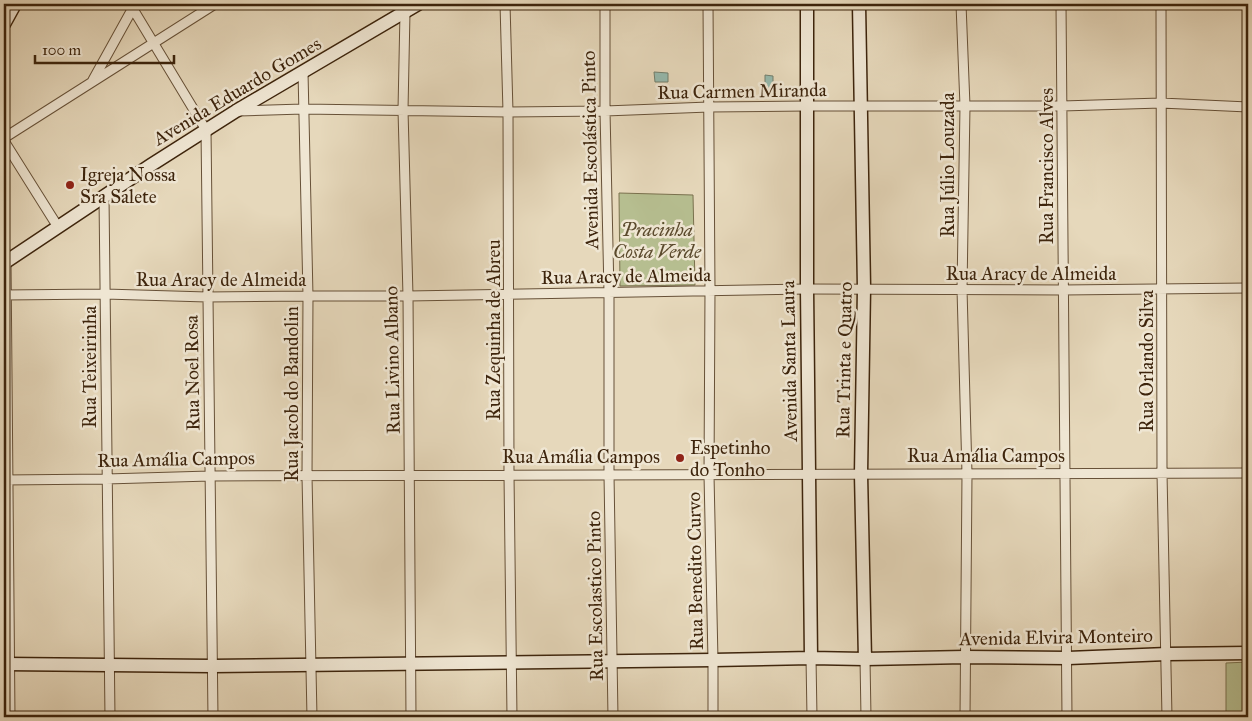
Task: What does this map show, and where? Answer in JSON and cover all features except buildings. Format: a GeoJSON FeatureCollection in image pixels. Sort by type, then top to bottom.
{"type":"FeatureCollection","features":[{"type":"Feature","properties":{"kind":"street"},"geometry":{"type":"LineString","coordinates":[[4,24],[15,4]]}},
{"type":"Feature","properties":{"kind":"street"},"geometry":{"type":"LineString","coordinates":[[58,227],[4,140],[215,4]]}},
{"type":"Feature","properties":{"kind":"street","name":"Avenida Eduardo Gomes"},"geometry":{"type":"LineString","coordinates":[[5,262],[236,111],[303,72],[402,8],[418,4]]}},
{"type":"Feature","properties":{"kind":"street","name":"Rua Zequinha de Abreu"},"geometry":{"type":"LineString","coordinates":[[505,4],[508,112],[512,717]]}},
{"type":"Feature","properties":{"kind":"street","name":"Avenida Escolástica Pinto"},"geometry":{"type":"LineString","coordinates":[[605,4],[609,293],[609,475]]}},
{"type":"Feature","properties":{"kind":"street","name":"Rua Benedito Curvo"},"geometry":{"type":"LineString","coordinates":[[708,4],[709,475],[713,717]]}},
{"type":"Feature","properties":{"kind":"street","name":"Avenida Santa Laura"},"geometry":{"type":"LineString","coordinates":[[807,4],[807,289],[812,717]]}},
{"type":"Feature","properties":{"kind":"street","name":"Rua Trinta e Quatro"},"geometry":{"type":"LineString","coordinates":[[859,4],[864,288],[861,474],[866,717]]}},
{"type":"Feature","properties":{"kind":"street","name":"Rua Júlio Louzada"},"geometry":{"type":"LineString","coordinates":[[961,4],[965,106],[962,289],[966,474],[965,717]]}},
{"type":"Feature","properties":{"kind":"street","name":"Rua Francisco Alves"},"geometry":{"type":"LineString","coordinates":[[1061,4],[1067,717]]}},
{"type":"Feature","properties":{"kind":"street","name":"Rua Orlando Silva"},"geometry":{"type":"LineString","coordinates":[[1161,4],[1162,473],[1167,717]]}},
{"type":"Feature","properties":{"kind":"street"},"geometry":{"type":"LineString","coordinates":[[134,6],[206,130]]}},
{"type":"Feature","properties":{"kind":"street"},"geometry":{"type":"LineString","coordinates":[[92,82],[134,6]]}},
{"type":"Feature","properties":{"kind":"street","name":"Rua Livino Albano"},"geometry":{"type":"LineString","coordinates":[[402,8],[408,296],[411,717]]}},
{"type":"Feature","properties":{"kind":"street","name":"Rua Jacob do Bandolin"},"geometry":{"type":"LineString","coordinates":[[303,72],[308,296],[307,476],[312,717]]}},
{"type":"Feature","properties":{"kind":"street","name":"Rua Carmen Miranda"},"geometry":{"type":"LineString","coordinates":[[236,111],[303,109],[508,112],[709,107],[1062,106],[1161,103],[1248,107]]}},
{"type":"Feature","properties":{"kind":"street","name":"Rua Noel Rosa"},"geometry":{"type":"LineString","coordinates":[[206,130],[213,717]]}},
{"type":"Feature","properties":{"kind":"street","name":"Rua Teixeirinha"},"geometry":{"type":"LineString","coordinates":[[104,197],[110,717]]}},
{"type":"Feature","properties":{"kind":"street"},"geometry":{"type":"LineString","coordinates":[[5,262],[6,664],[10,717]]}},
{"type":"Feature","properties":{"kind":"street","name":"Rua Aracy de Almeida"},"geometry":{"type":"LineString","coordinates":[[5,295],[408,296],[864,288],[1063,290],[1248,288]]}},
{"type":"Feature","properties":{"kind":"street","name":"Rua Amália Campos"},"geometry":{"type":"LineString","coordinates":[[6,480],[210,476],[1248,473]]}},
{"type":"Feature","properties":{"kind":"street","name":"Rua Escolastico Pinto"},"geometry":{"type":"LineString","coordinates":[[609,475],[614,717]]}},
{"type":"Feature","properties":{"kind":"street","name":"Avenida Elvira Monteiro"},"geometry":{"type":"LineString","coordinates":[[865,659],[965,657],[1068,658],[1248,653]]}},
{"type":"Feature","properties":{"kind":"street"},"geometry":{"type":"LineString","coordinates":[[6,664],[212,666],[811,658],[865,659]]}},
{"type":"Feature","properties":{"kind":"green space","name":"Pracinha Costa Verde"},"geometry":{"type":"Polygon","coordinates":[[[619,193],[693,195],[695,285],[620,286],[619,193]]]}},
{"type":"Feature","properties":{"kind":"green space"},"geometry":{"type":"Polygon","coordinates":[[[1248,662],[1248,717],[1226,717],[1226,663],[1248,662]]]}},
{"type":"Feature","properties":{"kind":"water"},"geometry":{"type":"Polygon","coordinates":[[[654,72],[668,73],[668,82],[655,82],[654,72]]]}},
{"type":"Feature","properties":{"kind":"water"},"geometry":{"type":"Polygon","coordinates":[[[765,75],[773,76],[773,94],[765,94],[765,75]]]}},
{"type":"Feature","properties":{"kind":"place","name":"Igreja Nossa Sra Salete"},"geometry":{"type":"Point","coordinates":[70,185]}},
{"type":"Feature","properties":{"kind":"place","name":"Espetinho do Tonho"},"geometry":{"type":"Point","coordinates":[680,458]}}]}
